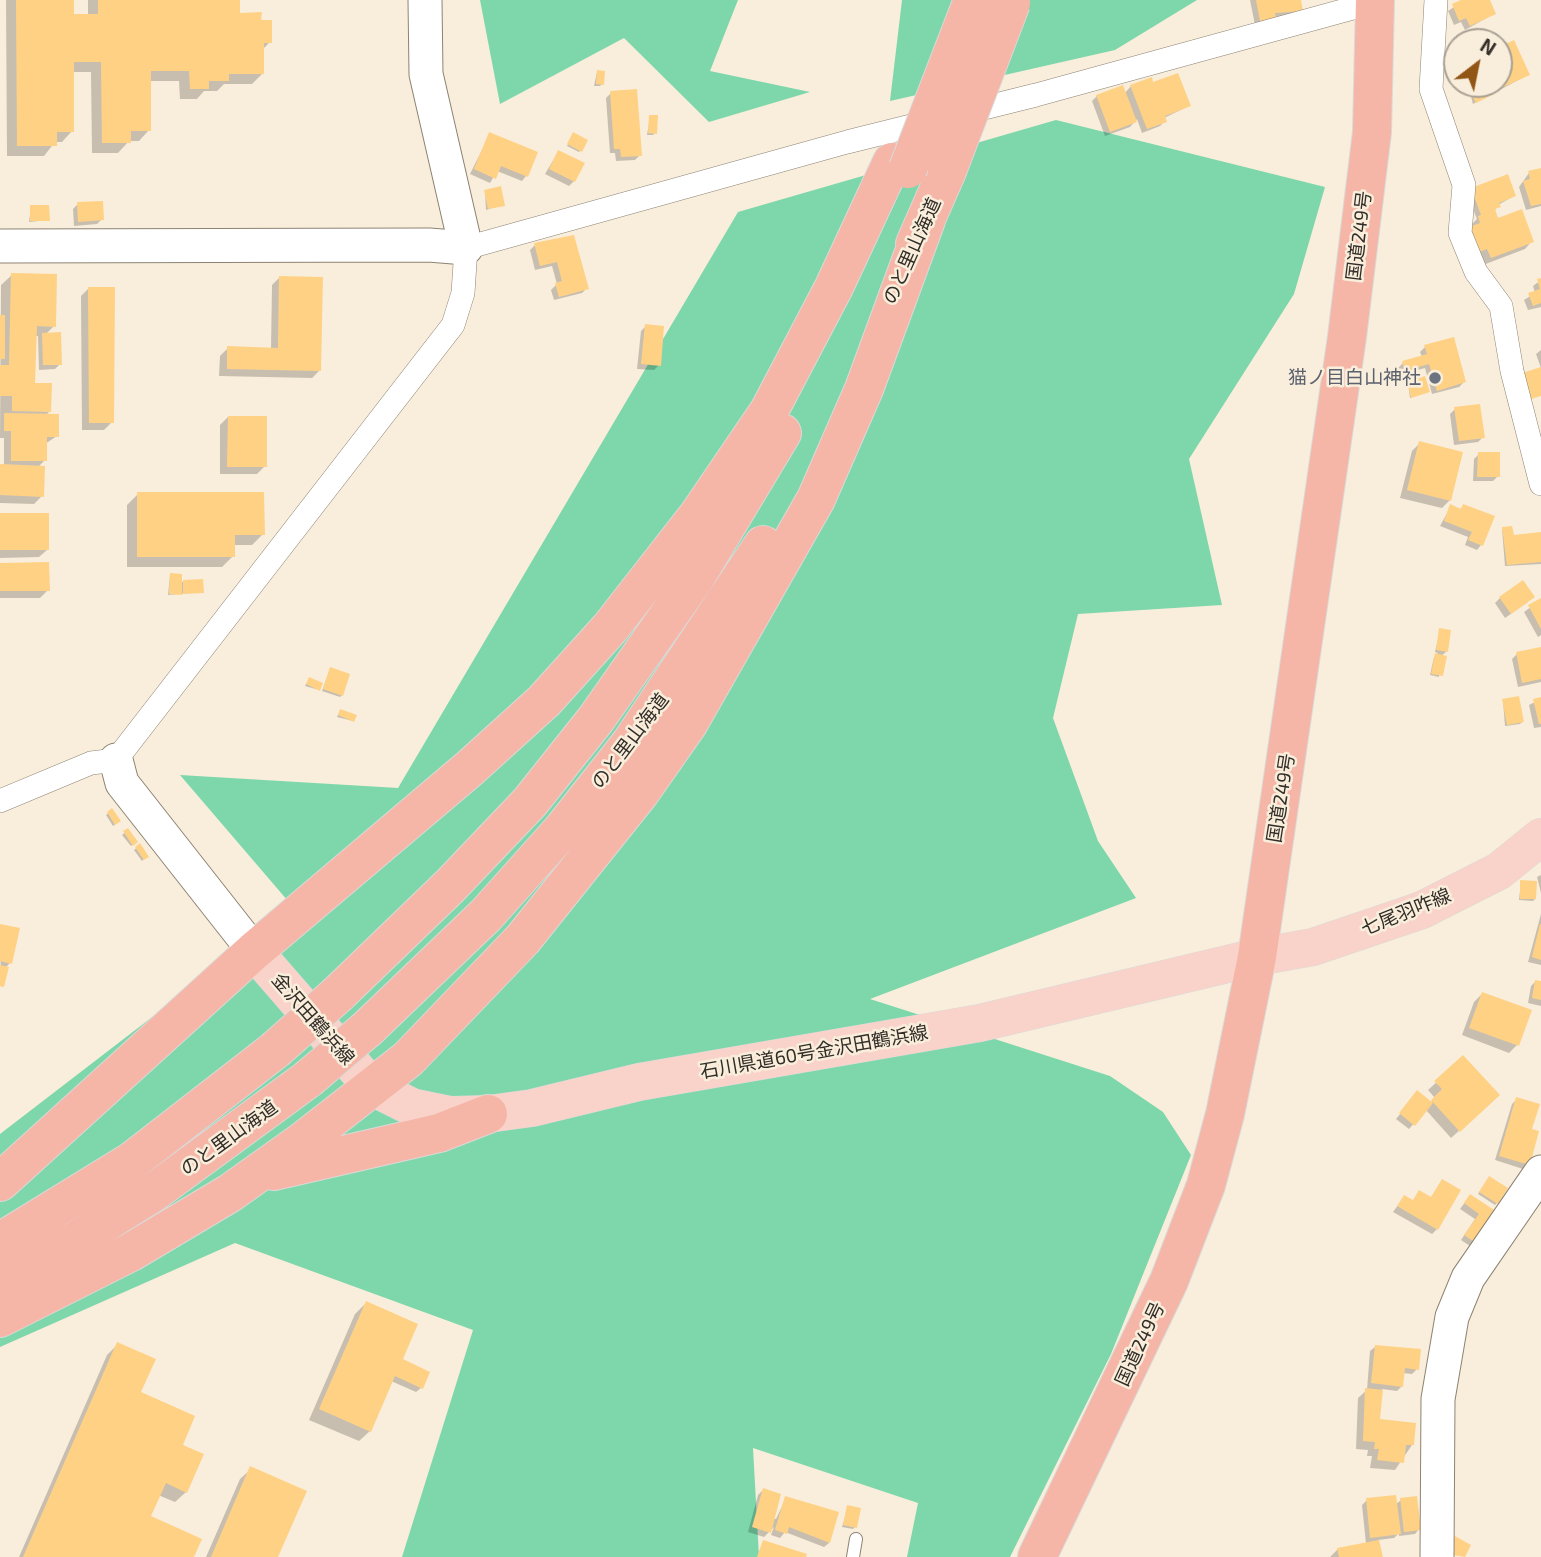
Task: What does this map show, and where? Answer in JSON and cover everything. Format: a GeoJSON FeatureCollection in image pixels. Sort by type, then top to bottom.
{"type":"FeatureCollection","features":[{"type":"Feature","properties":{"kind":"highway"},"geometry":{"type":"LineString","coordinates":[[0,1182],[254,951],[479,760],[544,701],[610,628],[699,514],[769,411],[900,166],[950,62],[973,0]]}},
{"type":"Feature","properties":{"kind":"highway","name":"のと里山海道"},"geometry":{"type":"LineString","coordinates":[[0,1281],[75,1241],[154,1192],[240,1132],[367,1029],[486,915],[546,848],[630,744],[684,667],[806,471],[926,220],[1012,1]]}},
{"type":"Feature","properties":{"kind":"highway","name":"国道249号"},"geometry":{"type":"LineString","coordinates":[[1037,1557],[1169,1281],[1206,1185],[1225,1114],[1257,957],[1350,309],[1372,132],[1375,1]]}},
{"type":"Feature","properties":{"kind":"highway","name":"のと里山海道"},"geometry":{"type":"LineString","coordinates":[[0,1241],[132,1161],[275,1050],[338,994],[450,886],[530,802],[596,719],[650,643],[701,568],[774,448],[846,308],[900,166]]}},
{"type":"Feature","properties":{"kind":"highway"},"geometry":{"type":"LineString","coordinates":[[0,1318],[131,1252],[243,1183],[408,1059],[523,939],[639,794],[688,724],[816,499],[864,388],[926,220]]}},
{"type":"Feature","properties":{"kind":"highway"},"geometry":{"type":"LineString","coordinates":[[243,1183],[283,1168],[439,1133],[488,1114]]}},
{"type":"Feature","properties":{"kind":"main road","name":"七尾羽咋線"},"geometry":{"type":"LineString","coordinates":[[1257,957],[1313,947],[1422,910],[1499,871],[1541,837]]}},
{"type":"Feature","properties":{"kind":"main road","name":"金沢田鶴浜線"},"geometry":{"type":"LineString","coordinates":[[254,951],[372,1087]]}},
{"type":"Feature","properties":{"kind":"main road","name":"石川県道60号金沢田鶴浜線"},"geometry":{"type":"LineString","coordinates":[[372,1087],[412,1107],[451,1115],[488,1114],[532,1108],[639,1082],[980,1023],[1257,957]]}},
{"type":"Feature","properties":{"kind":"street"},"geometry":{"type":"LineString","coordinates":[[0,801],[90,763],[116,760],[453,325],[463,293],[466,248],[426,74],[425,0]]}},
{"type":"Feature","properties":{"kind":"street"},"geometry":{"type":"LineString","coordinates":[[1436,0],[1431,89],[1464,185],[1460,233],[1476,272],[1501,306],[1512,371],[1541,484]]}},
{"type":"Feature","properties":{"kind":"street"},"geometry":{"type":"LineString","coordinates":[[0,246],[429,244],[466,248],[847,142],[1036,95],[1375,1]]}},
{"type":"Feature","properties":{"kind":"street"},"geometry":{"type":"LineString","coordinates":[[116,760],[122,783],[254,951]]}},
{"type":"Feature","properties":{"kind":"street"},"geometry":{"type":"LineString","coordinates":[[1437,1557],[1438,1399],[1452,1317],[1468,1279],[1541,1172]]}},
{"type":"Feature","properties":{"kind":"lane"},"geometry":{"type":"LineString","coordinates":[[853,1557],[856,1539]]}},
{"type":"Feature","properties":{"kind":"green space"},"geometry":{"type":"Polygon","coordinates":[[[480,0],[738,0],[710,71],[810,92],[709,122],[624,38],[500,104],[480,0]]]}},
{"type":"Feature","properties":{"kind":"green space"},"geometry":{"type":"Polygon","coordinates":[[[902,0],[1197,0],[1115,50],[890,101],[902,0]]]}},
{"type":"Feature","properties":{"kind":"green space"},"geometry":{"type":"Polygon","coordinates":[[[1056,120],[1325,187],[1294,294],[1189,459],[1222,605],[1078,614],[1053,718],[1098,841],[1136,898],[870,999],[1110,1076],[1163,1112],[1191,1155],[1111,1354],[1010,1557],[907,1557],[918,1503],[753,1448],[759,1557],[402,1557],[473,1330],[235,1243],[0,1347],[0,1134],[294,908],[180,775],[398,788],[738,212],[1056,120]]]}},
{"type":"Feature","properties":{"kind":"building"},"geometry":{"type":"Polygon","coordinates":[[[16,0],[74,0],[74,14],[98,14],[98,0],[240,0],[240,13],[262,12],[261,20],[272,20],[272,43],[264,43],[264,74],[229,74],[229,81],[209,81],[209,89],[190,89],[189,71],[151,71],[151,131],[131,131],[131,143],[102,143],[101,62],[74,62],[74,132],[57,132],[57,146],[17,146],[16,0]]]}},
{"type":"Feature","properties":{"kind":"building"},"geometry":{"type":"Polygon","coordinates":[[[1256,0],[1301,0],[1303,11],[1275,13],[1276,18],[1260,21],[1256,0]]]}},
{"type":"Feature","properties":{"kind":"building"},"geometry":{"type":"Polygon","coordinates":[[[1461,0],[1490,0],[1496,14],[1470,26],[1466,18],[1459,21],[1452,4],[1461,0]]]}},
{"type":"Feature","properties":{"kind":"building"},"geometry":{"type":"Polygon","coordinates":[[[1513,40],[1530,75],[1513,83],[1513,40]]]}},
{"type":"Feature","properties":{"kind":"building"},"geometry":{"type":"Polygon","coordinates":[[[597,70],[605,71],[604,85],[596,84],[597,70]]]}},
{"type":"Feature","properties":{"kind":"building"},"geometry":{"type":"Polygon","coordinates":[[[1178,73],[1191,106],[1165,116],[1167,122],[1147,129],[1130,85],[1152,77],[1153,82],[1178,73]]]}},
{"type":"Feature","properties":{"kind":"building"},"geometry":{"type":"Polygon","coordinates":[[[1123,85],[1137,122],[1110,132],[1096,95],[1123,85]]]}},
{"type":"Feature","properties":{"kind":"building"},"geometry":{"type":"Polygon","coordinates":[[[637,89],[642,156],[621,157],[620,149],[614,149],[610,91],[637,89]]]}},
{"type":"Feature","properties":{"kind":"building"},"geometry":{"type":"Polygon","coordinates":[[[1474,98],[1486,98],[1476,103],[1474,98]]]}},
{"type":"Feature","properties":{"kind":"building"},"geometry":{"type":"Polygon","coordinates":[[[649,115],[658,115],[657,134],[648,133],[649,115]]]}},
{"type":"Feature","properties":{"kind":"building"},"geometry":{"type":"Polygon","coordinates":[[[489,132],[538,152],[528,177],[501,166],[496,179],[474,169],[489,132]]]}},
{"type":"Feature","properties":{"kind":"building"},"geometry":{"type":"Polygon","coordinates":[[[573,132],[588,140],[582,152],[567,144],[573,132]]]}},
{"type":"Feature","properties":{"kind":"building"},"geometry":{"type":"Polygon","coordinates":[[[558,150],[585,163],[575,182],[549,169],[558,150]]]}},
{"type":"Feature","properties":{"kind":"building"},"geometry":{"type":"Polygon","coordinates":[[[1541,168],[1541,204],[1531,206],[1523,181],[1530,179],[1528,171],[1541,168]]]}},
{"type":"Feature","properties":{"kind":"building"},"geometry":{"type":"Polygon","coordinates":[[[1508,174],[1516,196],[1499,203],[1501,207],[1495,209],[1498,218],[1522,209],[1534,242],[1491,258],[1487,249],[1476,253],[1466,228],[1480,223],[1478,216],[1481,215],[1471,188],[1508,174]]]}},
{"type":"Feature","properties":{"kind":"building"},"geometry":{"type":"Polygon","coordinates":[[[501,186],[505,206],[488,209],[484,190],[501,186]]]}},
{"type":"Feature","properties":{"kind":"building"},"geometry":{"type":"Polygon","coordinates":[[[103,201],[104,220],[78,222],[77,202],[103,201]]]}},
{"type":"Feature","properties":{"kind":"building"},"geometry":{"type":"Polygon","coordinates":[[[30,205],[49,205],[50,221],[30,221],[30,205]]]}},
{"type":"Feature","properties":{"kind":"building"},"geometry":{"type":"Polygon","coordinates":[[[574,235],[589,289],[559,297],[555,283],[562,281],[557,262],[540,266],[534,243],[574,235]]]}},
{"type":"Feature","properties":{"kind":"building"},"geometry":{"type":"Polygon","coordinates":[[[11,273],[57,274],[56,327],[37,326],[35,383],[52,383],[51,412],[12,411],[12,396],[0,396],[0,365],[9,365],[11,273]]]}},
{"type":"Feature","properties":{"kind":"building"},"geometry":{"type":"Polygon","coordinates":[[[279,276],[323,277],[321,371],[227,369],[227,346],[278,348],[279,276]]]}},
{"type":"Feature","properties":{"kind":"building"},"geometry":{"type":"Polygon","coordinates":[[[1541,278],[1541,303],[1533,306],[1528,293],[1540,289],[1537,279],[1541,278]]]}},
{"type":"Feature","properties":{"kind":"building"},"geometry":{"type":"Polygon","coordinates":[[[88,287],[115,287],[114,423],[89,423],[88,287]]]}},
{"type":"Feature","properties":{"kind":"building"},"geometry":{"type":"Polygon","coordinates":[[[0,315],[5,315],[5,359],[0,359],[0,315]]]}},
{"type":"Feature","properties":{"kind":"building"},"geometry":{"type":"Polygon","coordinates":[[[645,324],[664,326],[661,366],[641,364],[645,324]]]}},
{"type":"Feature","properties":{"kind":"building"},"geometry":{"type":"Polygon","coordinates":[[[61,332],[62,365],[43,365],[42,333],[61,332]]]}},
{"type":"Feature","properties":{"kind":"building"},"geometry":{"type":"Polygon","coordinates":[[[1454,337],[1466,382],[1437,391],[1429,364],[1405,371],[1402,361],[1427,354],[1424,345],[1454,337]]]}},
{"type":"Feature","properties":{"kind":"building"},"geometry":{"type":"Polygon","coordinates":[[[1541,367],[1541,396],[1528,400],[1519,374],[1541,367]]]}},
{"type":"Feature","properties":{"kind":"building"},"geometry":{"type":"Polygon","coordinates":[[[1425,376],[1430,392],[1411,398],[1407,382],[1425,376]]]}},
{"type":"Feature","properties":{"kind":"building"},"geometry":{"type":"Polygon","coordinates":[[[1480,404],[1485,438],[1459,441],[1454,407],[1480,404]]]}},
{"type":"Feature","properties":{"kind":"building"},"geometry":{"type":"Polygon","coordinates":[[[4,413],[59,414],[59,437],[47,437],[47,461],[11,461],[11,431],[4,431],[4,413]]]}},
{"type":"Feature","properties":{"kind":"building"},"geometry":{"type":"Polygon","coordinates":[[[228,416],[267,416],[267,467],[227,467],[228,416]]]}},
{"type":"Feature","properties":{"kind":"building"},"geometry":{"type":"Polygon","coordinates":[[[1419,441],[1463,452],[1451,501],[1407,490],[1419,441]]]}},
{"type":"Feature","properties":{"kind":"building"},"geometry":{"type":"Polygon","coordinates":[[[1478,452],[1500,452],[1500,477],[1477,477],[1478,452]]]}},
{"type":"Feature","properties":{"kind":"building"},"geometry":{"type":"Polygon","coordinates":[[[0,464],[45,466],[44,497],[0,495],[0,464]]]}},
{"type":"Feature","properties":{"kind":"building"},"geometry":{"type":"Polygon","coordinates":[[[137,492],[264,492],[265,535],[235,535],[235,557],[137,557],[137,492]]]}},
{"type":"Feature","properties":{"kind":"building"},"geometry":{"type":"Polygon","coordinates":[[[1450,504],[1461,509],[1463,504],[1495,516],[1483,546],[1468,540],[1472,532],[1444,521],[1450,504]]]}},
{"type":"Feature","properties":{"kind":"building"},"geometry":{"type":"Polygon","coordinates":[[[0,513],[49,513],[49,550],[0,550],[0,513]]]}},
{"type":"Feature","properties":{"kind":"building"},"geometry":{"type":"Polygon","coordinates":[[[1512,526],[1514,535],[1541,532],[1541,562],[1507,565],[1502,527],[1512,526]]]}},
{"type":"Feature","properties":{"kind":"building"},"geometry":{"type":"Polygon","coordinates":[[[49,562],[50,591],[0,591],[0,563],[49,562]]]}},
{"type":"Feature","properties":{"kind":"building"},"geometry":{"type":"Polygon","coordinates":[[[170,573],[182,574],[182,595],[169,594],[170,573]]]}},
{"type":"Feature","properties":{"kind":"building"},"geometry":{"type":"Polygon","coordinates":[[[203,579],[204,593],[183,594],[183,580],[203,579]]]}},
{"type":"Feature","properties":{"kind":"building"},"geometry":{"type":"Polygon","coordinates":[[[1523,580],[1535,597],[1511,614],[1499,597],[1523,580]]]}},
{"type":"Feature","properties":{"kind":"building"},"geometry":{"type":"Polygon","coordinates":[[[1541,598],[1541,629],[1528,605],[1541,598]]]}},
{"type":"Feature","properties":{"kind":"building"},"geometry":{"type":"Polygon","coordinates":[[[1439,628],[1451,630],[1448,652],[1436,650],[1439,628]]]}},
{"type":"Feature","properties":{"kind":"building"},"geometry":{"type":"Polygon","coordinates":[[[1541,647],[1541,679],[1522,683],[1516,652],[1541,647]]]}},
{"type":"Feature","properties":{"kind":"building"},"geometry":{"type":"Polygon","coordinates":[[[1435,653],[1447,656],[1443,676],[1431,674],[1435,653]]]}},
{"type":"Feature","properties":{"kind":"building"},"geometry":{"type":"Polygon","coordinates":[[[330,667],[350,674],[343,696],[323,689],[330,667]]]}},
{"type":"Feature","properties":{"kind":"building"},"geometry":{"type":"Polygon","coordinates":[[[309,677],[323,683],[320,691],[306,684],[309,677]]]}},
{"type":"Feature","properties":{"kind":"building"},"geometry":{"type":"Polygon","coordinates":[[[1519,696],[1524,722],[1507,725],[1502,699],[1519,696]]]}},
{"type":"Feature","properties":{"kind":"building"},"geometry":{"type":"Polygon","coordinates":[[[1541,697],[1541,724],[1539,724],[1533,699],[1541,697]]]}},
{"type":"Feature","properties":{"kind":"building"},"geometry":{"type":"Polygon","coordinates":[[[340,709],[357,715],[354,722],[338,715],[340,709]]]}},
{"type":"Feature","properties":{"kind":"building"},"geometry":{"type":"Polygon","coordinates":[[[112,808],[121,821],[115,825],[107,812],[112,808]]]}},
{"type":"Feature","properties":{"kind":"building"},"geometry":{"type":"Polygon","coordinates":[[[128,828],[138,842],[133,846],[123,831],[128,828]]]}},
{"type":"Feature","properties":{"kind":"building"},"geometry":{"type":"Polygon","coordinates":[[[140,843],[149,857],[144,860],[135,847],[140,843]]]}},
{"type":"Feature","properties":{"kind":"building"},"geometry":{"type":"Polygon","coordinates":[[[1520,880],[1537,881],[1536,899],[1520,899],[1520,880]]]}},
{"type":"Feature","properties":{"kind":"building"},"geometry":{"type":"Polygon","coordinates":[[[0,924],[20,928],[12,964],[0,961],[0,924]]]}},
{"type":"Feature","properties":{"kind":"building"},"geometry":{"type":"Polygon","coordinates":[[[1541,924],[1541,960],[1532,957],[1541,924]]]}},
{"type":"Feature","properties":{"kind":"building"},"geometry":{"type":"Polygon","coordinates":[[[0,965],[9,967],[4,987],[0,986],[0,965]]]}},
{"type":"Feature","properties":{"kind":"building"},"geometry":{"type":"Polygon","coordinates":[[[1535,980],[1541,981],[1541,1000],[1532,998],[1535,980]]]}},
{"type":"Feature","properties":{"kind":"building"},"geometry":{"type":"Polygon","coordinates":[[[1482,992],[1532,1010],[1519,1046],[1469,1028],[1482,992]]]}},
{"type":"Feature","properties":{"kind":"building"},"geometry":{"type":"Polygon","coordinates":[[[1463,1055],[1500,1095],[1460,1132],[1431,1100],[1442,1089],[1434,1081],[1463,1055]]]}},
{"type":"Feature","properties":{"kind":"building"},"geometry":{"type":"Polygon","coordinates":[[[1417,1090],[1433,1103],[1415,1126],[1399,1113],[1417,1090]]]}},
{"type":"Feature","properties":{"kind":"building"},"geometry":{"type":"Polygon","coordinates":[[[1516,1097],[1540,1104],[1532,1129],[1539,1131],[1530,1165],[1499,1156],[1516,1097]]]}},
{"type":"Feature","properties":{"kind":"building"},"geometry":{"type":"Polygon","coordinates":[[[1489,1176],[1508,1188],[1498,1204],[1479,1192],[1489,1176]]]}},
{"type":"Feature","properties":{"kind":"building"},"geometry":{"type":"Polygon","coordinates":[[[1442,1179],[1461,1190],[1438,1230],[1397,1206],[1404,1195],[1413,1200],[1419,1190],[1431,1197],[1442,1179]]]}},
{"type":"Feature","properties":{"kind":"building"},"geometry":{"type":"Polygon","coordinates":[[[1470,1194],[1497,1212],[1476,1243],[1464,1235],[1479,1214],[1464,1203],[1470,1194]]]}},
{"type":"Feature","properties":{"kind":"building"},"geometry":{"type":"Polygon","coordinates":[[[366,1301],[418,1324],[403,1359],[430,1372],[423,1389],[395,1376],[371,1432],[319,1409],[366,1301]]]}},
{"type":"Feature","properties":{"kind":"building"},"geometry":{"type":"Polygon","coordinates":[[[117,1342],[156,1359],[141,1392],[195,1416],[183,1445],[204,1454],[187,1493],[166,1483],[151,1516],[202,1539],[194,1557],[23,1557],[117,1342]]]}},
{"type":"Feature","properties":{"kind":"building"},"geometry":{"type":"Polygon","coordinates":[[[1375,1345],[1421,1349],[1419,1370],[1405,1368],[1403,1387],[1371,1383],[1375,1345]]]}},
{"type":"Feature","properties":{"kind":"building"},"geometry":{"type":"Polygon","coordinates":[[[1365,1388],[1383,1390],[1380,1419],[1416,1423],[1414,1445],[1406,1445],[1404,1463],[1377,1460],[1379,1449],[1374,1449],[1375,1442],[1363,1441],[1365,1388]]]}},
{"type":"Feature","properties":{"kind":"building"},"geometry":{"type":"Polygon","coordinates":[[[250,1466],[307,1491],[278,1557],[211,1557],[250,1466]]]}},
{"type":"Feature","properties":{"kind":"building"},"geometry":{"type":"Polygon","coordinates":[[[763,1488],[781,1494],[771,1533],[752,1527],[763,1488]]]}},
{"type":"Feature","properties":{"kind":"building"},"geometry":{"type":"Polygon","coordinates":[[[1396,1495],[1401,1534],[1370,1538],[1366,1498],[1396,1495]]]}},
{"type":"Feature","properties":{"kind":"building"},"geometry":{"type":"Polygon","coordinates":[[[785,1496],[839,1512],[830,1543],[789,1527],[787,1534],[775,1530],[785,1496]]]}},
{"type":"Feature","properties":{"kind":"building"},"geometry":{"type":"Polygon","coordinates":[[[1417,1496],[1421,1530],[1404,1532],[1400,1498],[1417,1496]]]}},
{"type":"Feature","properties":{"kind":"building"},"geometry":{"type":"Polygon","coordinates":[[[847,1505],[861,1508],[857,1528],[843,1525],[847,1505]]]}},
{"type":"Feature","properties":{"kind":"building"},"geometry":{"type":"Polygon","coordinates":[[[1455,1536],[1471,1545],[1465,1557],[1446,1554],[1455,1536]]]}},
{"type":"Feature","properties":{"kind":"building"},"geometry":{"type":"Polygon","coordinates":[[[763,1540],[807,1554],[806,1557],[757,1557],[763,1540]]]}},
{"type":"Feature","properties":{"kind":"building"},"geometry":{"type":"Polygon","coordinates":[[[1379,1540],[1383,1557],[1339,1557],[1337,1548],[1379,1540]]]}},
{"type":"Feature","properties":{"kind":"place","name":"猫ノ目白山神社"},"geometry":{"type":"Point","coordinates":[1435,378]}}]}
